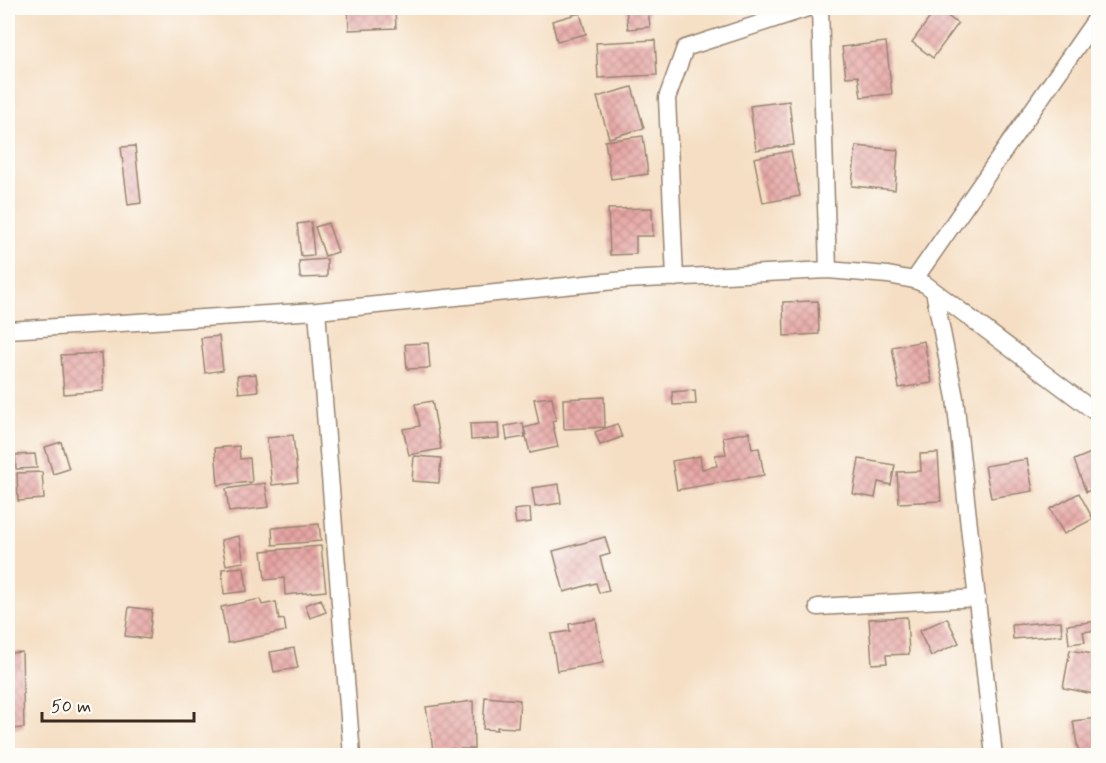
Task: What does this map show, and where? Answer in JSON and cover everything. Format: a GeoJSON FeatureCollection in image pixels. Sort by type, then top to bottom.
{"type":"FeatureCollection","features":[{"type":"Feature","properties":{"kind":"street"},"geometry":{"type":"LineString","coordinates":[[675,278],[667,98],[684,48],[808,8]]}},
{"type":"Feature","properties":{"kind":"street"},"geometry":{"type":"LineString","coordinates":[[820,8],[828,270]]}},
{"type":"Feature","properties":{"kind":"street"},"geometry":{"type":"LineString","coordinates":[[914,280],[1098,16]]}},
{"type":"Feature","properties":{"kind":"street"},"geometry":{"type":"LineString","coordinates":[[8,330],[317,311],[625,280],[828,270],[888,275],[925,284],[1098,414]]}},
{"type":"Feature","properties":{"kind":"street"},"geometry":{"type":"LineString","coordinates":[[934,291],[955,398],[994,756]]}},
{"type":"Feature","properties":{"kind":"street"},"geometry":{"type":"LineString","coordinates":[[317,311],[352,756]]}},
{"type":"Feature","properties":{"kind":"street"},"geometry":{"type":"LineString","coordinates":[[818,607],[977,598]]}},
{"type":"Feature","properties":{"kind":"building"},"geometry":{"type":"Polygon","coordinates":[[[348,8],[395,8],[396,28],[349,30],[348,8]]]}},
{"type":"Feature","properties":{"kind":"building"},"geometry":{"type":"Polygon","coordinates":[[[626,8],[648,8],[650,27],[628,29],[626,8]]]}},
{"type":"Feature","properties":{"kind":"building"},"geometry":{"type":"Polygon","coordinates":[[[937,8],[958,24],[933,58],[912,42],[937,8]]]}},
{"type":"Feature","properties":{"kind":"building"},"geometry":{"type":"Polygon","coordinates":[[[580,13],[586,34],[557,41],[552,21],[580,13]]]}},
{"type":"Feature","properties":{"kind":"building"},"geometry":{"type":"Polygon","coordinates":[[[655,40],[657,75],[598,78],[596,43],[655,40]]]}},
{"type":"Feature","properties":{"kind":"building"},"geometry":{"type":"Polygon","coordinates":[[[886,42],[892,94],[861,97],[858,76],[846,77],[842,47],[886,42]]]}},
{"type":"Feature","properties":{"kind":"building"},"geometry":{"type":"Polygon","coordinates":[[[632,87],[644,128],[609,138],[597,97],[632,87]]]}},
{"type":"Feature","properties":{"kind":"building"},"geometry":{"type":"Polygon","coordinates":[[[789,101],[794,145],[756,150],[750,106],[789,101]]]}},
{"type":"Feature","properties":{"kind":"building"},"geometry":{"type":"Polygon","coordinates":[[[643,136],[648,174],[611,179],[605,141],[643,136]]]}},
{"type":"Feature","properties":{"kind":"building"},"geometry":{"type":"Polygon","coordinates":[[[135,146],[141,203],[128,205],[121,147],[135,146]]]}},
{"type":"Feature","properties":{"kind":"building"},"geometry":{"type":"Polygon","coordinates":[[[856,146],[898,150],[895,190],[852,186],[856,146]]]}},
{"type":"Feature","properties":{"kind":"building"},"geometry":{"type":"Polygon","coordinates":[[[791,151],[800,196],[763,203],[754,158],[791,151]]]}},
{"type":"Feature","properties":{"kind":"building"},"geometry":{"type":"Polygon","coordinates":[[[652,208],[653,236],[636,236],[636,254],[610,255],[608,209],[652,208]]]}},
{"type":"Feature","properties":{"kind":"building"},"geometry":{"type":"Polygon","coordinates":[[[311,222],[314,255],[301,256],[297,224],[311,222]]]}},
{"type":"Feature","properties":{"kind":"building"},"geometry":{"type":"Polygon","coordinates":[[[328,223],[338,252],[325,256],[315,227],[328,223]]]}},
{"type":"Feature","properties":{"kind":"building"},"geometry":{"type":"Polygon","coordinates":[[[327,259],[327,277],[300,278],[299,261],[327,259]]]}},
{"type":"Feature","properties":{"kind":"building"},"geometry":{"type":"Polygon","coordinates":[[[818,301],[819,334],[784,336],[783,302],[818,301]]]}},
{"type":"Feature","properties":{"kind":"building"},"geometry":{"type":"Polygon","coordinates":[[[219,336],[223,370],[205,373],[201,338],[219,336]]]}},
{"type":"Feature","properties":{"kind":"building"},"geometry":{"type":"Polygon","coordinates":[[[924,341],[932,383],[899,388],[892,347],[924,341]]]}},
{"type":"Feature","properties":{"kind":"building"},"geometry":{"type":"Polygon","coordinates":[[[428,343],[430,368],[407,369],[405,344],[428,343]]]}},
{"type":"Feature","properties":{"kind":"building"},"geometry":{"type":"Polygon","coordinates":[[[102,353],[104,391],[64,394],[61,355],[102,353]]]}},
{"type":"Feature","properties":{"kind":"building"},"geometry":{"type":"Polygon","coordinates":[[[256,374],[258,391],[239,393],[237,376],[256,374]]]}},
{"type":"Feature","properties":{"kind":"building"},"geometry":{"type":"Polygon","coordinates":[[[695,390],[696,404],[673,405],[672,392],[695,390]]]}},
{"type":"Feature","properties":{"kind":"building"},"geometry":{"type":"Polygon","coordinates":[[[552,397],[556,420],[552,421],[558,447],[530,453],[524,428],[539,424],[534,399],[552,397]]]}},
{"type":"Feature","properties":{"kind":"building"},"geometry":{"type":"Polygon","coordinates":[[[604,397],[605,427],[564,429],[563,399],[604,397]]]}},
{"type":"Feature","properties":{"kind":"building"},"geometry":{"type":"Polygon","coordinates":[[[432,401],[441,449],[409,455],[403,429],[420,426],[415,404],[432,401]]]}},
{"type":"Feature","properties":{"kind":"building"},"geometry":{"type":"Polygon","coordinates":[[[498,423],[499,438],[471,440],[470,424],[498,423]]]}},
{"type":"Feature","properties":{"kind":"building"},"geometry":{"type":"Polygon","coordinates":[[[523,423],[525,437],[507,440],[505,426],[523,423]]]}},
{"type":"Feature","properties":{"kind":"building"},"geometry":{"type":"Polygon","coordinates":[[[617,424],[622,437],[600,445],[595,432],[617,424]]]}},
{"type":"Feature","properties":{"kind":"building"},"geometry":{"type":"Polygon","coordinates":[[[749,432],[752,449],[759,448],[764,475],[677,490],[672,461],[700,456],[702,469],[717,466],[715,455],[726,454],[723,437],[749,432]]]}},
{"type":"Feature","properties":{"kind":"building"},"geometry":{"type":"Polygon","coordinates":[[[293,435],[298,482],[272,485],[267,438],[293,435]]]}},
{"type":"Feature","properties":{"kind":"building"},"geometry":{"type":"Polygon","coordinates":[[[61,442],[69,469],[53,474],[45,447],[61,442]]]}},
{"type":"Feature","properties":{"kind":"building"},"geometry":{"type":"Polygon","coordinates":[[[239,446],[240,459],[250,458],[252,482],[218,485],[215,448],[239,446]]]}},
{"type":"Feature","properties":{"kind":"building"},"geometry":{"type":"Polygon","coordinates":[[[1098,450],[1098,487],[1086,492],[1074,460],[1098,450]]]}},
{"type":"Feature","properties":{"kind":"building"},"geometry":{"type":"Polygon","coordinates":[[[938,453],[941,501],[899,503],[897,472],[921,471],[920,454],[938,453]]]}},
{"type":"Feature","properties":{"kind":"building"},"geometry":{"type":"Polygon","coordinates":[[[35,454],[37,468],[16,469],[15,455],[35,454]]]}},
{"type":"Feature","properties":{"kind":"building"},"geometry":{"type":"Polygon","coordinates":[[[414,456],[441,458],[439,483],[412,481],[414,456]]]}},
{"type":"Feature","properties":{"kind":"building"},"geometry":{"type":"Polygon","coordinates":[[[859,459],[895,465],[891,485],[878,482],[875,498],[853,494],[859,459]]]}},
{"type":"Feature","properties":{"kind":"building"},"geometry":{"type":"Polygon","coordinates":[[[1027,459],[1033,491],[991,498],[985,466],[1027,459]]]}},
{"type":"Feature","properties":{"kind":"building"},"geometry":{"type":"Polygon","coordinates":[[[42,472],[44,499],[18,501],[17,473],[42,472]]]}},
{"type":"Feature","properties":{"kind":"building"},"geometry":{"type":"Polygon","coordinates":[[[265,483],[269,507],[229,512],[226,489],[265,483]]]}},
{"type":"Feature","properties":{"kind":"building"},"geometry":{"type":"Polygon","coordinates":[[[559,484],[561,503],[535,507],[532,488],[559,484]]]}},
{"type":"Feature","properties":{"kind":"building"},"geometry":{"type":"Polygon","coordinates":[[[1079,493],[1093,519],[1064,534],[1050,509],[1079,493]]]}},
{"type":"Feature","properties":{"kind":"building"},"geometry":{"type":"Polygon","coordinates":[[[530,508],[531,522],[516,524],[514,510],[530,508]]]}},
{"type":"Feature","properties":{"kind":"building"},"geometry":{"type":"Polygon","coordinates":[[[319,524],[321,541],[273,545],[272,528],[319,524]]]}},
{"type":"Feature","properties":{"kind":"building"},"geometry":{"type":"Polygon","coordinates":[[[239,536],[244,562],[226,565],[221,540],[239,536]]]}},
{"type":"Feature","properties":{"kind":"building"},"geometry":{"type":"Polygon","coordinates":[[[605,537],[610,554],[600,557],[609,591],[599,593],[596,583],[564,592],[553,551],[605,537]]]}},
{"type":"Feature","properties":{"kind":"building"},"geometry":{"type":"Polygon","coordinates":[[[321,546],[326,591],[285,595],[284,578],[265,580],[262,551],[321,546]]]}},
{"type":"Feature","properties":{"kind":"building"},"geometry":{"type":"Polygon","coordinates":[[[244,567],[247,591],[224,594],[222,569],[244,567]]]}},
{"type":"Feature","properties":{"kind":"building"},"geometry":{"type":"Polygon","coordinates":[[[260,599],[262,605],[276,602],[279,620],[284,619],[286,631],[228,643],[221,607],[260,599]]]}},
{"type":"Feature","properties":{"kind":"building"},"geometry":{"type":"Polygon","coordinates":[[[321,599],[326,612],[310,618],[305,605],[321,599]]]}},
{"type":"Feature","properties":{"kind":"building"},"geometry":{"type":"Polygon","coordinates":[[[129,607],[152,610],[149,639],[125,636],[129,607]]]}},
{"type":"Feature","properties":{"kind":"building"},"geometry":{"type":"Polygon","coordinates":[[[907,617],[909,654],[886,655],[887,663],[872,664],[869,619],[907,617]]]}},
{"type":"Feature","properties":{"kind":"building"},"geometry":{"type":"Polygon","coordinates":[[[947,618],[959,643],[931,656],[919,631],[947,618]]]}},
{"type":"Feature","properties":{"kind":"building"},"geometry":{"type":"Polygon","coordinates":[[[596,619],[603,663],[557,671],[551,634],[570,631],[569,624],[596,619]]]}},
{"type":"Feature","properties":{"kind":"building"},"geometry":{"type":"Polygon","coordinates":[[[1061,621],[1062,635],[1013,639],[1012,625],[1061,621]]]}},
{"type":"Feature","properties":{"kind":"building"},"geometry":{"type":"Polygon","coordinates":[[[1098,621],[1098,630],[1083,632],[1085,642],[1069,644],[1067,625],[1098,621]]]}},
{"type":"Feature","properties":{"kind":"building"},"geometry":{"type":"Polygon","coordinates":[[[294,648],[298,668],[274,672],[270,652],[294,648]]]}},
{"type":"Feature","properties":{"kind":"building"},"geometry":{"type":"Polygon","coordinates":[[[1070,650],[1098,655],[1094,694],[1063,688],[1070,650]]]}},
{"type":"Feature","properties":{"kind":"building"},"geometry":{"type":"Polygon","coordinates":[[[22,652],[24,728],[8,729],[8,653],[22,652]]]}},
{"type":"Feature","properties":{"kind":"building"},"geometry":{"type":"Polygon","coordinates":[[[485,697],[520,700],[518,728],[483,729],[485,697]]]}},
{"type":"Feature","properties":{"kind":"building"},"geometry":{"type":"Polygon","coordinates":[[[473,701],[474,749],[433,749],[426,707],[473,701]]]}},
{"type":"Feature","properties":{"kind":"building"},"geometry":{"type":"Polygon","coordinates":[[[1098,718],[1098,756],[1079,756],[1073,721],[1098,718]]]}}]}
